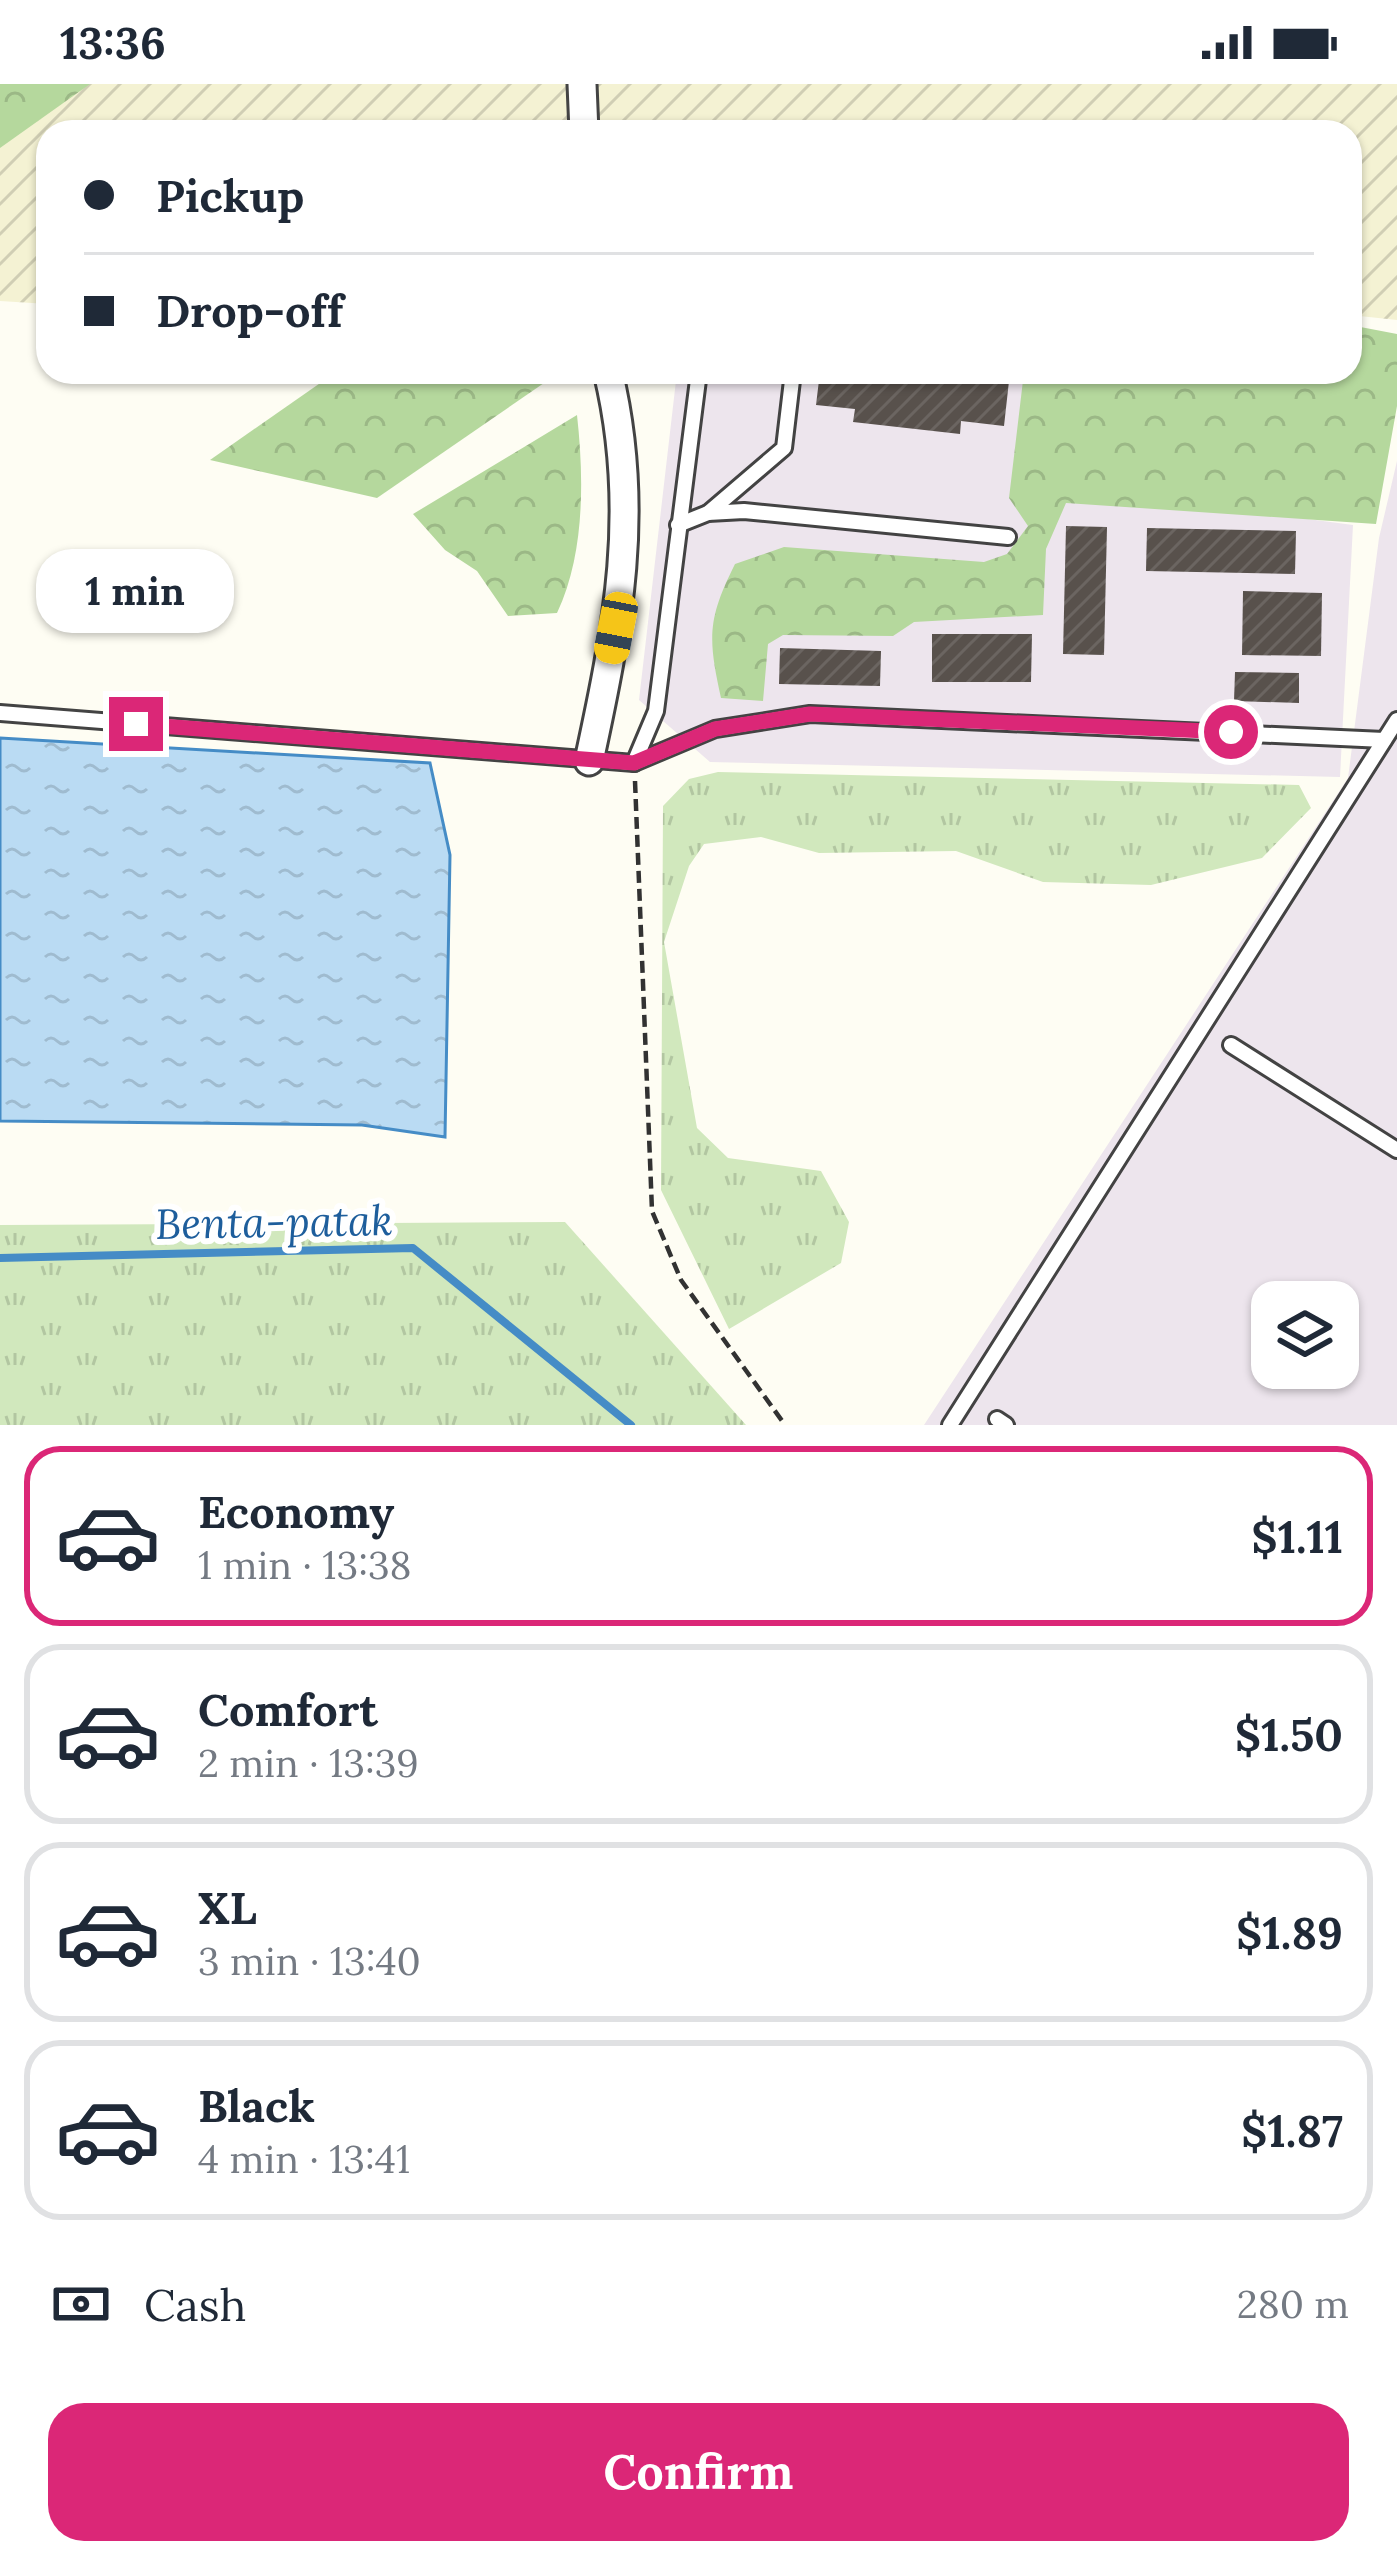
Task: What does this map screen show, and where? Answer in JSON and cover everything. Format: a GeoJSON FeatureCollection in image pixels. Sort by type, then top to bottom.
{"type":"FeatureCollection","features":[{"type":"Feature","properties":{"kind":"street"},"geometry":{"type":"LineString","coordinates":[[582,84],[584,120]]}},
{"type":"Feature","properties":{"kind":"street"},"geometry":{"type":"LineString","coordinates":[[589,761],[625,582],[623,499],[609,384]]}},
{"type":"Feature","properties":{"kind":"lane"},"geometry":{"type":"LineString","coordinates":[[634,763],[656,711],[697,384]]}},
{"type":"Feature","properties":{"kind":"lane"},"geometry":{"type":"LineString","coordinates":[[708,513],[784,448],[792,384]]}},
{"type":"Feature","properties":{"kind":"lane"},"geometry":{"type":"LineString","coordinates":[[678,525],[708,513],[743,511],[1008,537]]}},
{"type":"Feature","properties":{"kind":"lane"},"geometry":{"type":"LineString","coordinates":[[0,713],[634,763],[715,729],[810,714],[1384,740]]}},
{"type":"Feature","properties":{"kind":"lane"},"geometry":{"type":"LineString","coordinates":[[950,1425],[1397,720]]}},
{"type":"Feature","properties":{"kind":"lane"},"geometry":{"type":"LineString","coordinates":[[1232,1046],[1397,1150]]}},
{"type":"Feature","properties":{"kind":"path"},"geometry":{"type":"LineString","coordinates":[[634,763],[652,1211],[680,1280],[785,1425]]}},
{"type":"Feature","properties":{"kind":"shaded area"},"geometry":{"type":"Polygon","coordinates":[[[0,84],[1397,84],[1397,320],[1362,316],[1362,120],[36,120],[36,303],[0,301],[0,84]]]}},
{"type":"Feature","properties":{"kind":"shaded area"},"geometry":{"type":"Polygon","coordinates":[[[676,384],[1133,384],[1135,496],[1353,525],[1340,777],[710,762],[639,700],[676,384]]]}},
{"type":"Feature","properties":{"kind":"shaded area"},"geometry":{"type":"Polygon","coordinates":[[[1397,461],[1397,1425],[924,1425],[1348,778],[1379,538],[1397,461]]]}},
{"type":"Feature","properties":{"kind":"green space"},"geometry":{"type":"Polygon","coordinates":[[[0,84],[90,84],[36,120],[0,148],[0,84]]]}},
{"type":"Feature","properties":{"kind":"green space"},"geometry":{"type":"Polygon","coordinates":[[[1362,327],[1397,334],[1397,406],[1376,524],[1066,503],[1046,549],[1043,615],[914,622],[893,636],[783,635],[768,644],[763,701],[721,698],[713,630],[719,600],[735,564],[784,547],[984,562],[1007,554],[1028,526],[1009,498],[1023,384],[1362,384],[1362,327]]]}},
{"type":"Feature","properties":{"kind":"green space"},"geometry":{"type":"Polygon","coordinates":[[[319,384],[543,384],[377,498],[210,460],[319,384]]]}},
{"type":"Feature","properties":{"kind":"green space"},"geometry":{"type":"Polygon","coordinates":[[[577,415],[580,515],[566,590],[557,613],[508,616],[477,571],[445,550],[413,514],[577,415]]]}},
{"type":"Feature","properties":{"kind":"green space"},"geometry":{"type":"Polygon","coordinates":[[[718,772],[1299,785],[1311,808],[1262,858],[1151,885],[1043,882],[956,851],[819,853],[761,837],[704,844],[689,866],[664,942],[697,1128],[728,1158],[821,1171],[849,1222],[841,1263],[729,1329],[661,1190],[663,806],[689,779],[718,772]]]}},
{"type":"Feature","properties":{"kind":"green space"},"geometry":{"type":"Polygon","coordinates":[[[565,1222],[746,1425],[0,1425],[0,1225],[565,1222]]]}},
{"type":"Feature","properties":{"kind":"water"},"geometry":{"type":"Polygon","coordinates":[[[0,738],[430,763],[450,855],[445,1137],[362,1125],[0,1121],[0,738]]]}},
{"type":"Feature","properties":{"kind":"building"},"geometry":{"type":"Polygon","coordinates":[[[819,384],[1009,384],[1004,426],[961,421],[960,434],[853,422],[855,409],[816,405],[819,384]]]}},
{"type":"Feature","properties":{"kind":"building"},"geometry":{"type":"Polygon","coordinates":[[[1066,526],[1107,527],[1104,655],[1063,654],[1066,526]]]}},
{"type":"Feature","properties":{"kind":"building"},"geometry":{"type":"Polygon","coordinates":[[[1147,528],[1296,531],[1295,574],[1146,571],[1147,528]]]}},
{"type":"Feature","properties":{"kind":"building"},"geometry":{"type":"Polygon","coordinates":[[[1243,591],[1322,593],[1321,656],[1242,655],[1243,591]]]}},
{"type":"Feature","properties":{"kind":"building"},"geometry":{"type":"Polygon","coordinates":[[[932,634],[1032,634],[1031,682],[932,682],[932,634]]]}},
{"type":"Feature","properties":{"kind":"building"},"geometry":{"type":"Polygon","coordinates":[[[780,648],[881,651],[880,686],[779,684],[780,648]]]}},
{"type":"Feature","properties":{"kind":"building"},"geometry":{"type":"Polygon","coordinates":[[[1235,672],[1299,673],[1299,703],[1234,701],[1235,672]]]}},
{"type":"Feature","properties":{"kind":"waterway","name":"Benta-patak"},"geometry":{"type":"LineString","coordinates":[[0,1258],[413,1248],[631,1425]]}},
{"type":"Feature","properties":{"kind":"route"},"geometry":{"type":"LineString","coordinates":[[136,724],[634,763],[715,729],[810,714],[1231,732]]}}]}
